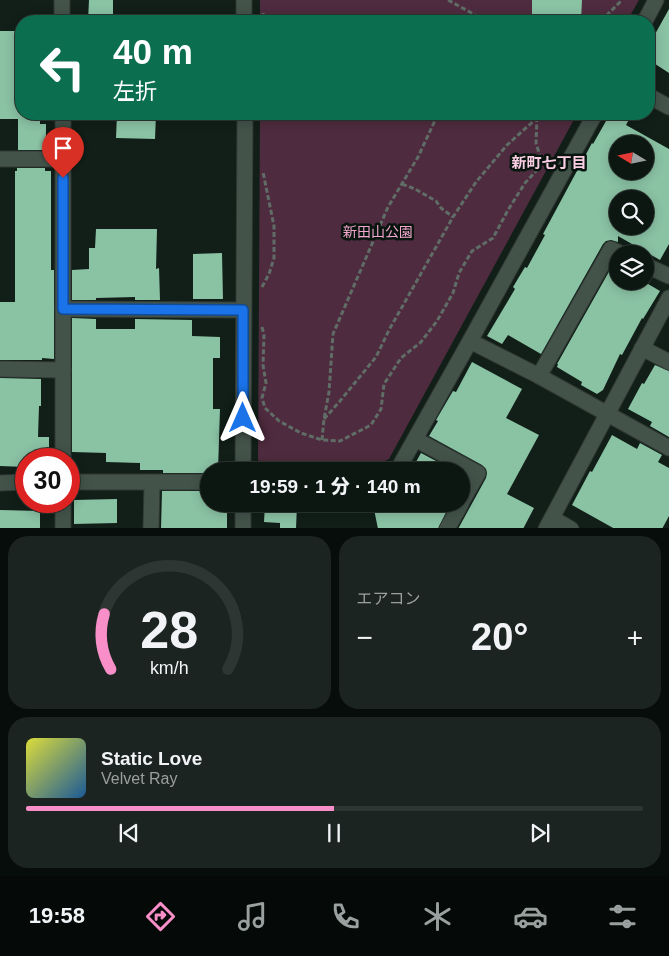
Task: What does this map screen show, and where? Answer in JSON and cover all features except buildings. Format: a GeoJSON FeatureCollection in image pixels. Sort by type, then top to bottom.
{"type":"FeatureCollection","features":[{"type":"Feature","properties":{"kind":"street"},"geometry":{"type":"LineString","coordinates":[[62,0],[62,15]]}},
{"type":"Feature","properties":{"kind":"street"},"geometry":{"type":"LineString","coordinates":[[244,0],[244,15]]}},
{"type":"Feature","properties":{"kind":"street"},"geometry":{"type":"LineString","coordinates":[[648,15],[656,0]]}},
{"type":"Feature","properties":{"kind":"street"},"geometry":{"type":"LineString","coordinates":[[655,99],[669,106]]}},
{"type":"Feature","properties":{"kind":"street"},"geometry":{"type":"LineString","coordinates":[[63,120],[63,448]]}},
{"type":"Feature","properties":{"kind":"street"},"geometry":{"type":"LineString","coordinates":[[243,462],[245,120]]}},
{"type":"Feature","properties":{"kind":"street"},"geometry":{"type":"LineString","coordinates":[[402,462],[592,120]]}},
{"type":"Feature","properties":{"kind":"street"},"geometry":{"type":"LineString","coordinates":[[0,159],[63,159]]}},
{"type":"Feature","properties":{"kind":"street"},"geometry":{"type":"LineString","coordinates":[[539,376],[609,253]]}},
{"type":"Feature","properties":{"kind":"street"},"geometry":{"type":"LineString","coordinates":[[654,269],[669,276]]}},
{"type":"Feature","properties":{"kind":"street"},"geometry":{"type":"LineString","coordinates":[[571,528],[549,523],[669,298]]}},
{"type":"Feature","properties":{"kind":"street"},"geometry":{"type":"LineString","coordinates":[[63,309],[243,310]]}},
{"type":"Feature","properties":{"kind":"street"},"geometry":{"type":"LineString","coordinates":[[470,341],[539,376],[669,448]]}},
{"type":"Feature","properties":{"kind":"street"},"geometry":{"type":"LineString","coordinates":[[642,348],[669,362]]}},
{"type":"Feature","properties":{"kind":"street"},"geometry":{"type":"LineString","coordinates":[[0,369],[63,370]]}},
{"type":"Feature","properties":{"kind":"street"},"geometry":{"type":"LineString","coordinates":[[415,439],[458,462]]}},
{"type":"Feature","properties":{"kind":"street"},"geometry":{"type":"LineString","coordinates":[[470,469],[478,473],[470,487]]}},
{"type":"Feature","properties":{"kind":"street"},"geometry":{"type":"LineString","coordinates":[[0,483],[15,482]]}},
{"type":"Feature","properties":{"kind":"street"},"geometry":{"type":"LineString","coordinates":[[80,482],[200,482]]}},
{"type":"Feature","properties":{"kind":"street"},"geometry":{"type":"LineString","coordinates":[[151,528],[152,483]]}},
{"type":"Feature","properties":{"kind":"street"},"geometry":{"type":"LineString","coordinates":[[243,512],[243,528]]}},
{"type":"Feature","properties":{"kind":"street"},"geometry":{"type":"LineString","coordinates":[[447,528],[456,512]]}},
{"type":"Feature","properties":{"kind":"street"},"geometry":{"type":"LineString","coordinates":[[63,513],[63,528]]}},
{"type":"Feature","properties":{"kind":"path"},"geometry":{"type":"LineString","coordinates":[[448,0],[475,15]]}},
{"type":"Feature","properties":{"kind":"path"},"geometry":{"type":"LineString","coordinates":[[607,15],[622,0]]}},
{"type":"Feature","properties":{"kind":"path"},"geometry":{"type":"LineString","coordinates":[[322,440],[333,334],[388,207],[418,157],[435,120]]}},
{"type":"Feature","properties":{"kind":"path"},"geometry":{"type":"LineString","coordinates":[[324,419],[376,357],[389,330],[453,217],[476,182],[507,145],[534,120]]}},
{"type":"Feature","properties":{"kind":"path"},"geometry":{"type":"LineString","coordinates":[[261,322],[264,335],[263,365],[266,383],[262,398],[265,408],[279,421],[301,433],[322,440],[340,441],[371,425],[381,408],[384,384],[401,358],[421,342],[437,321],[453,293],[459,273],[472,251],[493,238],[508,210],[537,170],[540,156],[536,143],[538,120]]}},
{"type":"Feature","properties":{"kind":"path"},"geometry":{"type":"LineString","coordinates":[[259,292],[269,274],[274,258],[274,226],[263,163]]}},
{"type":"Feature","properties":{"kind":"path"},"geometry":{"type":"LineString","coordinates":[[402,184],[436,201],[453,217]]}},
{"type":"Feature","properties":{"kind":"green space"},"geometry":{"type":"Polygon","coordinates":[[[260,0],[639,0],[630,15],[260,15],[260,0]]]}},
{"type":"Feature","properties":{"kind":"green space","name":"新田山公園"},"geometry":{"type":"Polygon","coordinates":[[[260,120],[574,120],[389,459],[383,462],[260,462],[258,460],[260,120]]]}},
{"type":"Feature","properties":{"kind":"district","name":"新町七丁目"},"geometry":{"type":"Point","coordinates":[549,162]}},
{"type":"Feature","properties":{"kind":"route"},"geometry":{"type":"LineString","coordinates":[[63,178],[63,309],[243,310],[243,418]]}}]}
